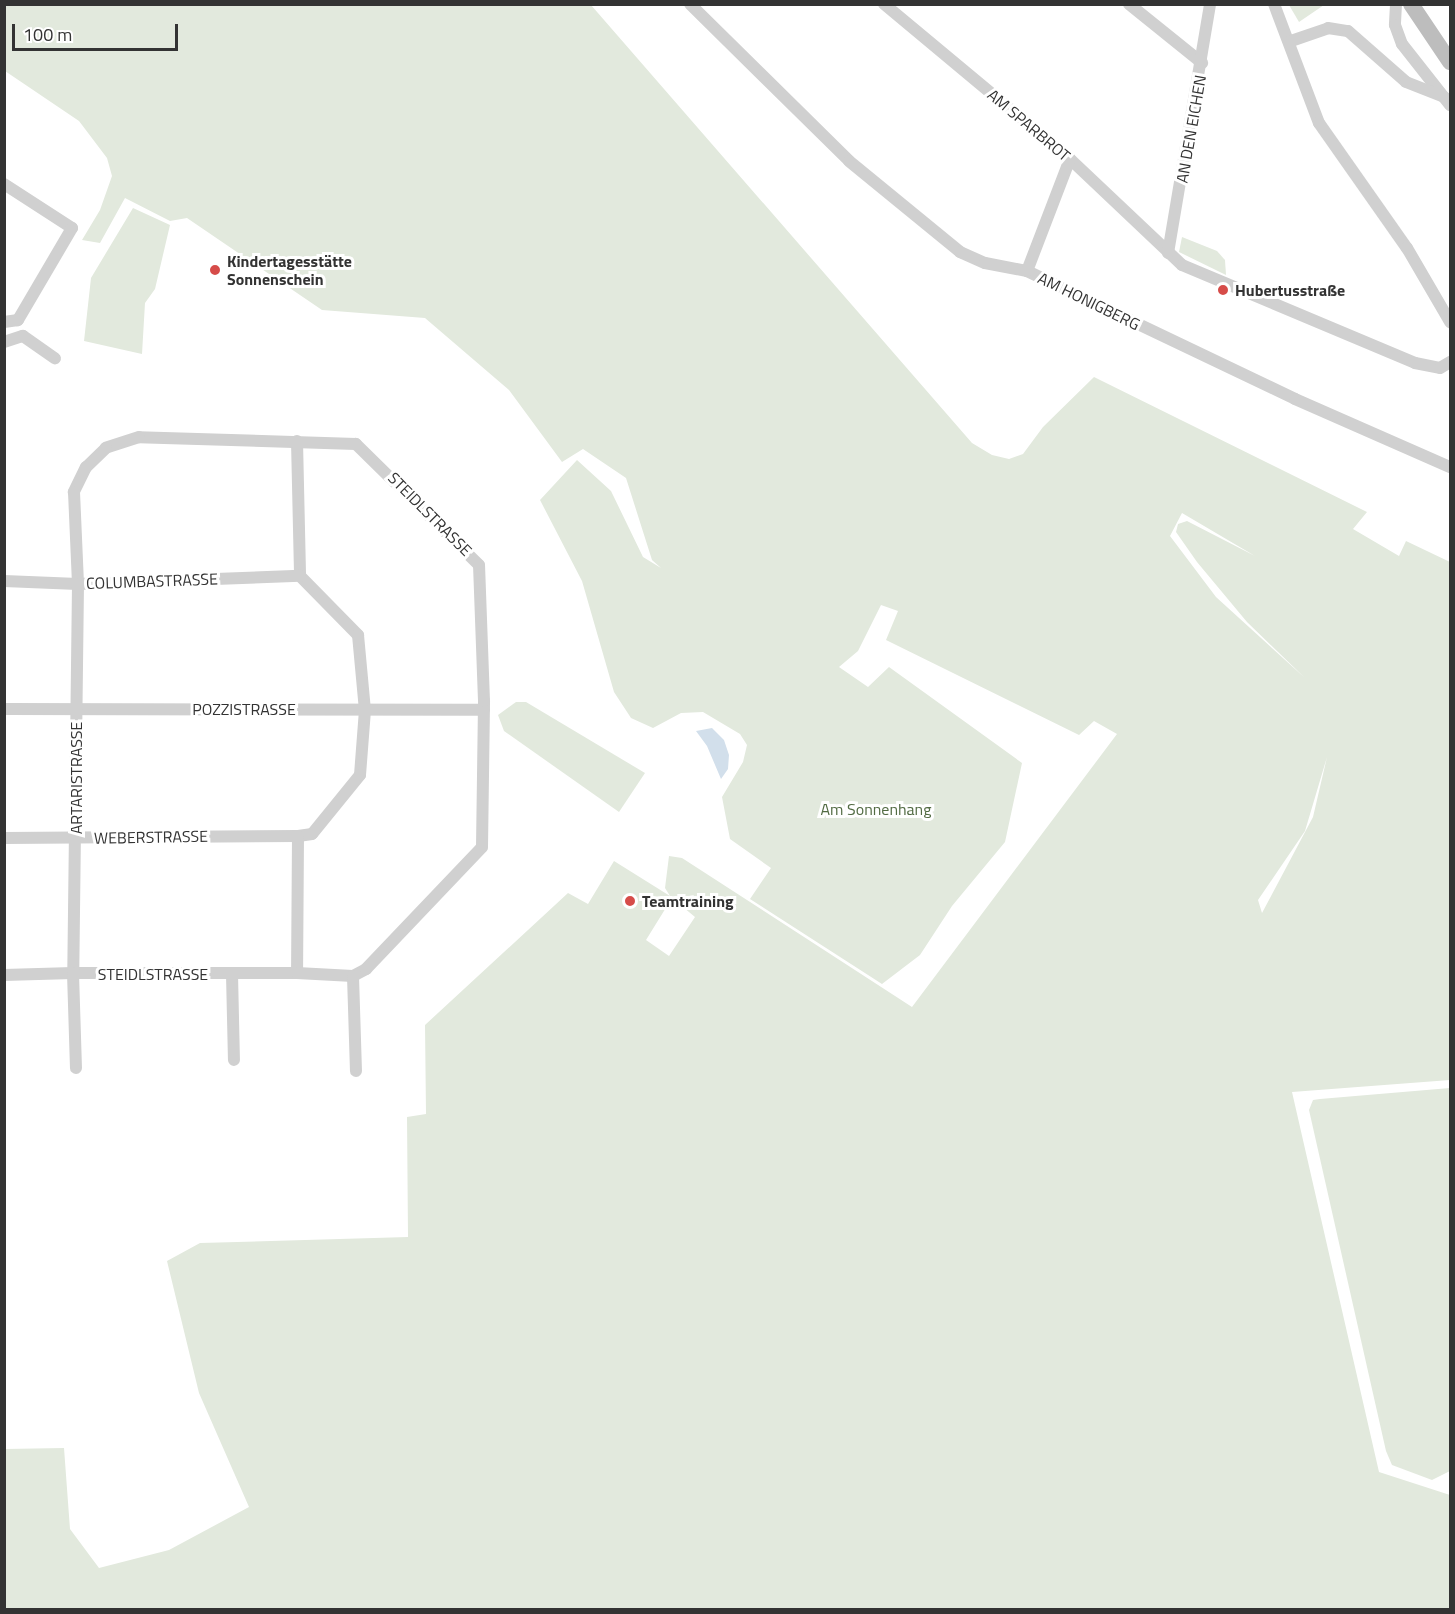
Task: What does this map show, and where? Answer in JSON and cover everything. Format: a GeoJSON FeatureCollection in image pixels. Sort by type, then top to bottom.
{"type":"FeatureCollection","features":[{"type":"Feature","properties":{"kind":"main road"},"geometry":{"type":"LineString","coordinates":[[1412,7],[1450,62]]}},
{"type":"Feature","properties":{"kind":"street","name":"AM HONIGBERG"},"geometry":{"type":"LineString","coordinates":[[690,4],[849,161],[944,240],[985,263],[1027,272],[1295,399],[1450,467]]}},
{"type":"Feature","properties":{"kind":"street","name":"AM SPARBROT"},"geometry":{"type":"LineString","coordinates":[[884,4],[1070,159],[1168,253]]}},
{"type":"Feature","properties":{"kind":"street"},"geometry":{"type":"LineString","coordinates":[[1129,4],[1202,63]]}},
{"type":"Feature","properties":{"kind":"street","name":"AN DEN EICHEN"},"geometry":{"type":"LineString","coordinates":[[1168,253],[1202,63],[1210,4]]}},
{"type":"Feature","properties":{"kind":"street"},"geometry":{"type":"LineString","coordinates":[[1274,4],[1291,41],[1319,123],[1407,248],[1450,322]]}},
{"type":"Feature","properties":{"kind":"street"},"geometry":{"type":"LineString","coordinates":[[1396,4],[1395,25],[1402,45],[1447,101]]}},
{"type":"Feature","properties":{"kind":"street"},"geometry":{"type":"LineString","coordinates":[[1291,41],[1328,28],[1348,31],[1406,82],[1447,101]]}},
{"type":"Feature","properties":{"kind":"street"},"geometry":{"type":"LineString","coordinates":[[1027,272],[1070,159]]}},
{"type":"Feature","properties":{"kind":"street"},"geometry":{"type":"LineString","coordinates":[[4,184],[72,228],[18,320],[4,322]]}},
{"type":"Feature","properties":{"kind":"street"},"geometry":{"type":"LineString","coordinates":[[1168,253],[1182,265],[1415,363],[1440,368],[1450,364]]}},
{"type":"Feature","properties":{"kind":"street"},"geometry":{"type":"LineString","coordinates":[[4,342],[23,336],[55,358]]}},
{"type":"Feature","properties":{"kind":"street","name":"STEIDLSTRASSE"},"geometry":{"type":"LineString","coordinates":[[4,975],[297,973],[353,976],[366,969],[482,847],[484,710],[479,565],[356,444],[139,437],[106,448],[86,467],[74,492],[78,584]]}},
{"type":"Feature","properties":{"kind":"street"},"geometry":{"type":"LineString","coordinates":[[297,441],[300,576],[358,635],[365,710],[360,775],[312,834],[298,836],[297,973]]}},
{"type":"Feature","properties":{"kind":"street","name":"COLUMBASTRASSE"},"geometry":{"type":"LineString","coordinates":[[4,581],[78,584],[300,576]]}},
{"type":"Feature","properties":{"kind":"street","name":"ARTARISTRASSE"},"geometry":{"type":"LineString","coordinates":[[73,973],[78,584]]}},
{"type":"Feature","properties":{"kind":"street","name":"POZZISTRASSE"},"geometry":{"type":"LineString","coordinates":[[4,709],[484,710]]}},
{"type":"Feature","properties":{"kind":"street","name":"WEBERSTRASSE"},"geometry":{"type":"LineString","coordinates":[[4,838],[298,836]]}},
{"type":"Feature","properties":{"kind":"street","name":"STEIDLSTRASSE"},"geometry":{"type":"LineString","coordinates":[[73,973],[76,1068]]}},
{"type":"Feature","properties":{"kind":"street","name":"STEIDLSTRASSE"},"geometry":{"type":"LineString","coordinates":[[232,974],[234,1060]]}},
{"type":"Feature","properties":{"kind":"street"},"geometry":{"type":"LineString","coordinates":[[353,976],[356,1071]]}},
{"type":"Feature","properties":{"kind":"green space","name":"Am Sonnenhang"},"geometry":{"type":"Polygon","coordinates":[[[5,4],[591,5],[972,443],[992,455],[1009,459],[1023,454],[1043,427],[1094,377],[1367,512],[1353,529],[1399,556],[1406,541],[1450,562],[1450,1080],[1292,1092],[1379,1472],[1450,1495],[1450,1609],[5,1609],[5,1449],[64,1448],[70,1529],[99,1568],[169,1550],[249,1507],[199,1393],[167,1261],[200,1243],[408,1237],[407,1117],[426,1114],[425,1025],[568,893],[588,904],[614,861],[670,896],[665,888],[669,856],[682,858],[912,1007],[1117,734],[1094,721],[1079,735],[886,640],[898,611],[881,605],[858,651],[839,667],[868,687],[889,667],[1022,763],[1005,842],[952,906],[920,955],[882,984],[750,899],[771,868],[730,839],[722,797],[743,762],[747,745],[740,734],[703,712],[681,713],[653,728],[631,718],[614,692],[582,581],[540,500],[577,460],[611,491],[643,557],[661,568],[652,560],[626,478],[583,449],[562,462],[509,390],[425,318],[322,310],[187,218],[170,221],[125,198],[100,243],[82,240],[100,210],[112,176],[107,158],[79,121],[5,71],[5,4]],[[1182,513],[1170,536],[1216,597],[1305,678],[1247,622],[1197,562],[1176,532],[1178,524],[1187,521],[1255,556],[1182,513]],[[1327,757],[1305,831],[1258,900],[1262,913],[1313,817],[1327,757]],[[672,898],[646,940],[669,956],[695,917],[672,898]]]}},
{"type":"Feature","properties":{"kind":"green space"},"geometry":{"type":"Polygon","coordinates":[[[1289,5],[1324,5],[1299,22],[1289,5]]]}},
{"type":"Feature","properties":{"kind":"green space"},"geometry":{"type":"Polygon","coordinates":[[[133,208],[170,225],[155,289],[145,303],[142,354],[84,341],[91,278],[133,208]]]}},
{"type":"Feature","properties":{"kind":"green space"},"geometry":{"type":"Polygon","coordinates":[[[1182,237],[1217,251],[1225,260],[1226,275],[1179,252],[1182,237]]]}},
{"type":"Feature","properties":{"kind":"green space"},"geometry":{"type":"Polygon","coordinates":[[[516,702],[526,702],[645,773],[619,812],[504,731],[498,715],[516,702]]]}},
{"type":"Feature","properties":{"kind":"green space"},"geometry":{"type":"Polygon","coordinates":[[[1450,1088],[1450,1471],[1432,1480],[1392,1465],[1386,1451],[1309,1110],[1313,1100],[1450,1088]]]}},
{"type":"Feature","properties":{"kind":"shaded area"},"geometry":{"type":"Polygon","coordinates":[[[712,728],[724,740],[729,755],[728,769],[721,779],[707,746],[696,731],[712,728]]]}},
{"type":"Feature","properties":{"kind":"place","name":"Kindertagesstätte Sonnenschein"},"geometry":{"type":"Point","coordinates":[215,270]}},
{"type":"Feature","properties":{"kind":"place","name":"Hubertusstraße"},"geometry":{"type":"Point","coordinates":[1223,290]}},
{"type":"Feature","properties":{"kind":"place","name":"Teamtraining"},"geometry":{"type":"Point","coordinates":[630,901]}}]}
